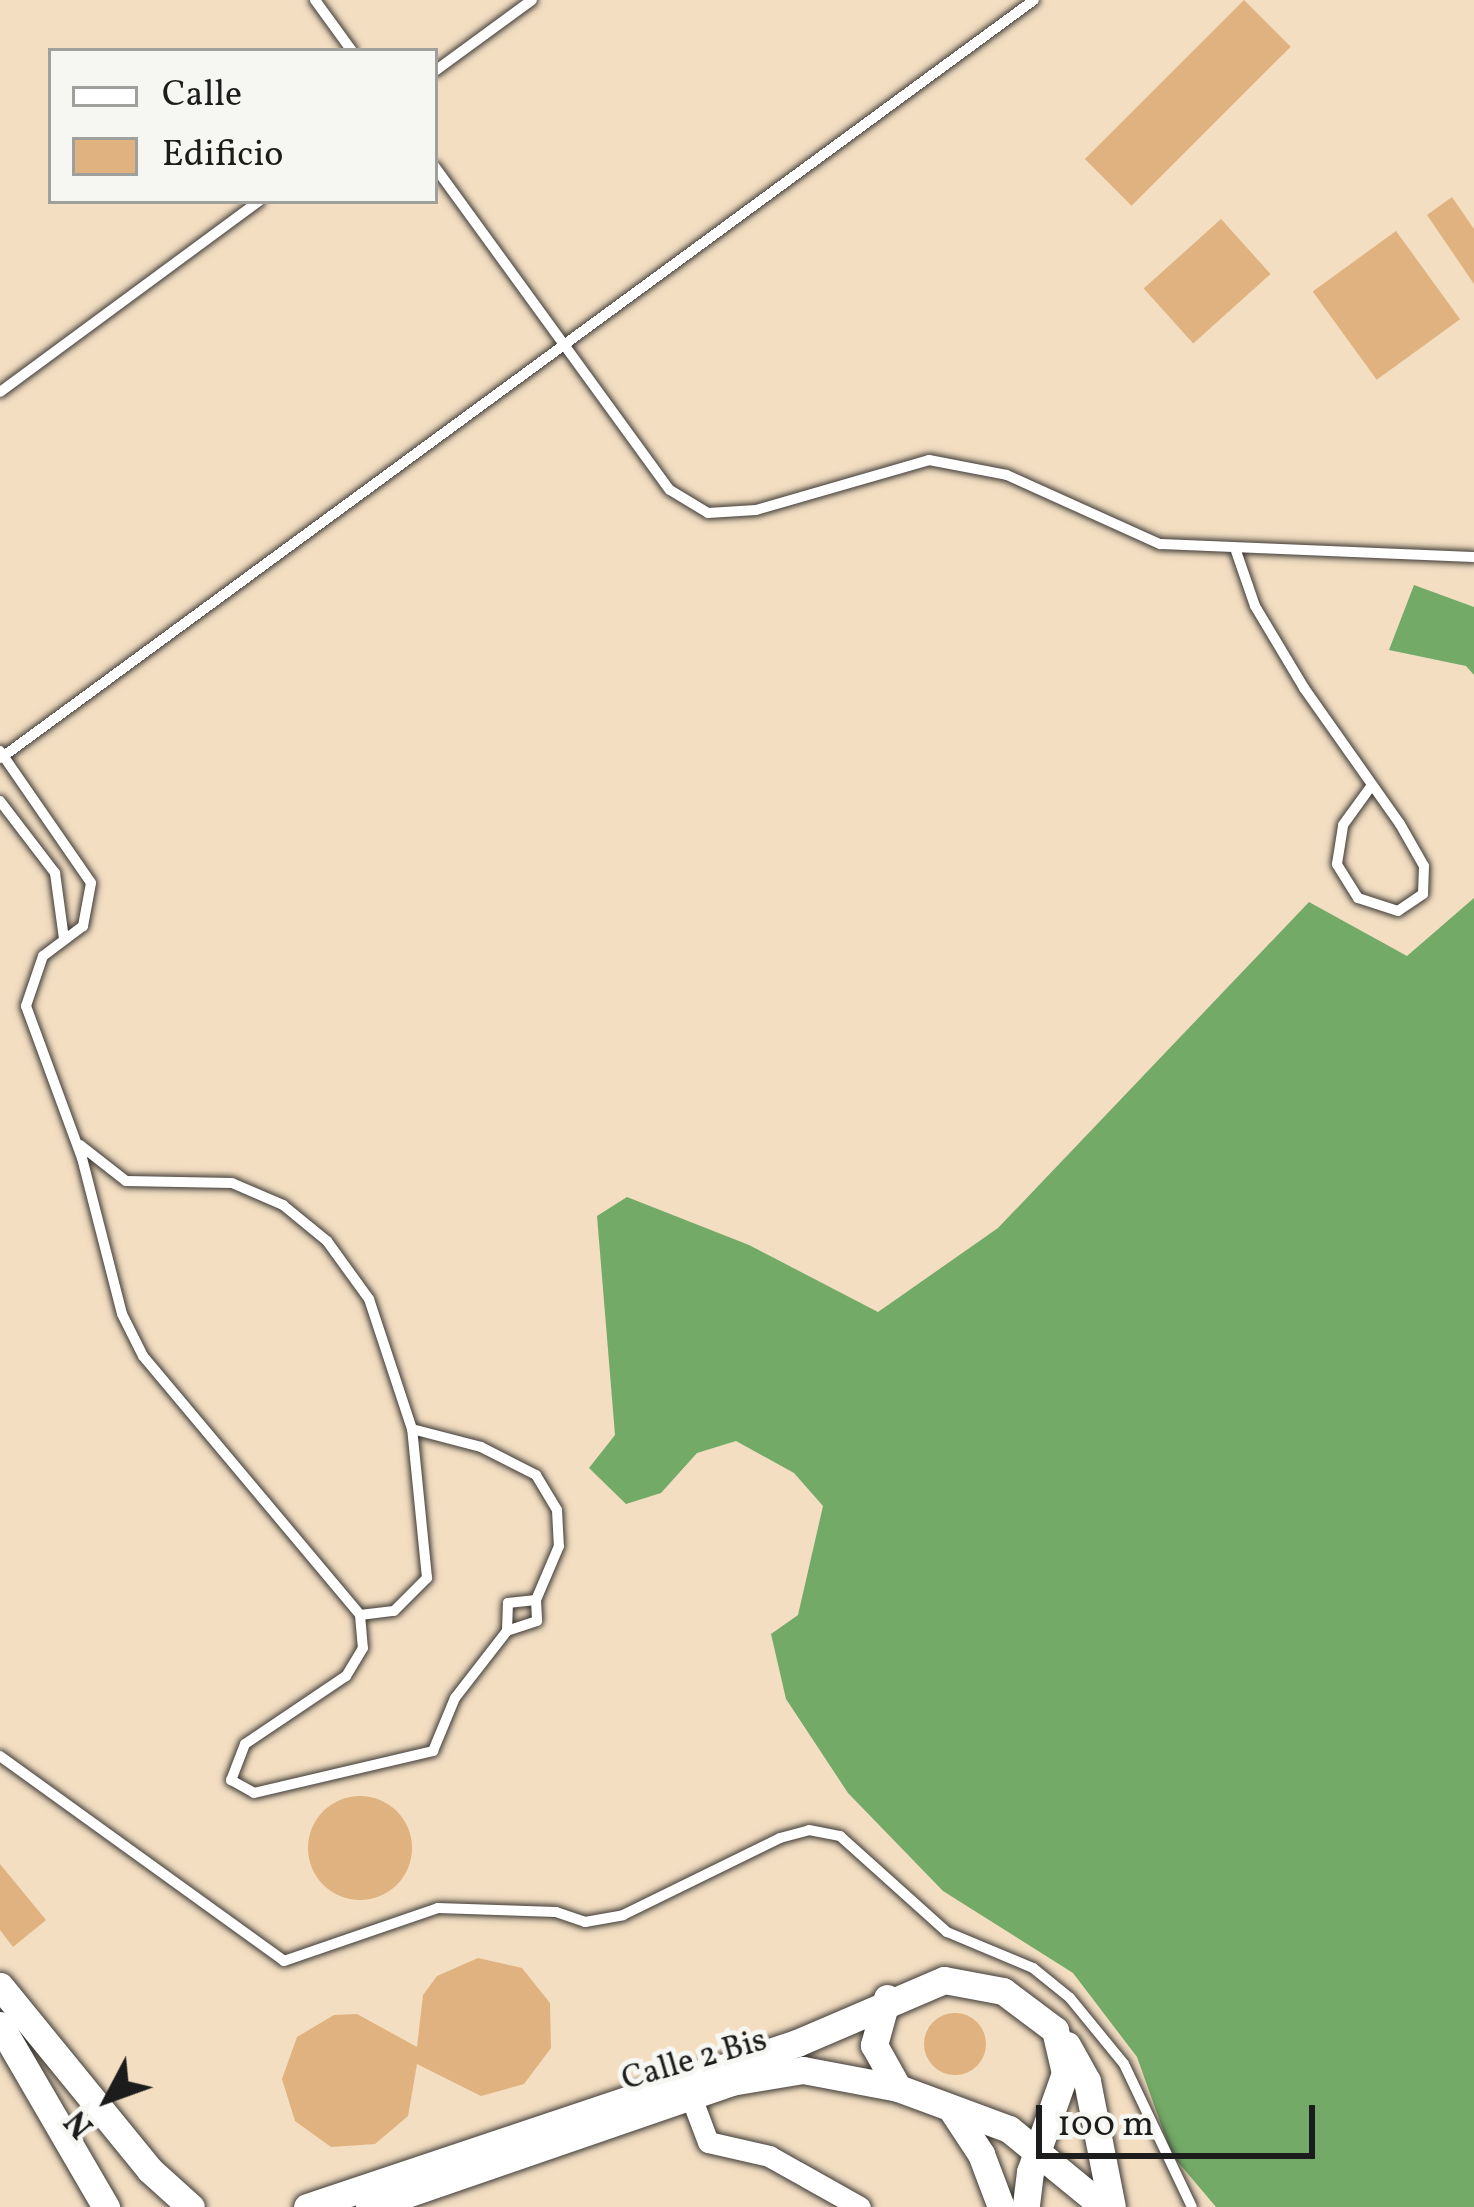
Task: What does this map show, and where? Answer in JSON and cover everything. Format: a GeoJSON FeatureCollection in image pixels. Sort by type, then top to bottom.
{"type":"FeatureCollection","features":[{"type":"Feature","properties":{"kind":"street","name":"Calle 2 Bis"},"geometry":{"type":"LineString","coordinates":[[307,2207],[797,2044],[923,1984],[969,1982],[1003,1991],[1055,2030]]}},
{"type":"Feature","properties":{"kind":"street"},"geometry":{"type":"LineString","coordinates":[[0,1985],[164,2186],[191,2207]]}},
{"type":"Feature","properties":{"kind":"street"},"geometry":{"type":"LineString","coordinates":[[887,1998],[874,2045],[898,2088]]}},
{"type":"Feature","properties":{"kind":"street"},"geometry":{"type":"LineString","coordinates":[[0,2025],[106,2207]]}},
{"type":"Feature","properties":{"kind":"street"},"geometry":{"type":"LineString","coordinates":[[1026,2207],[1038,2150],[1065,2073],[1055,2030]]}},
{"type":"Feature","properties":{"kind":"street"},"geometry":{"type":"LineString","coordinates":[[1055,2030],[1087,2081],[1108,2207]]}},
{"type":"Feature","properties":{"kind":"street","name":"Calle 2 Bis"},"geometry":{"type":"LineString","coordinates":[[369,2207],[691,2097],[803,2070],[898,2088],[1009,2129],[1108,2207]]}},
{"type":"Feature","properties":{"kind":"street"},"geometry":{"type":"LineString","coordinates":[[691,2097],[708,2142],[769,2156],[860,2207]]}},
{"type":"Feature","properties":{"kind":"street"},"geometry":{"type":"LineString","coordinates":[[952,2110],[981,2154],[1001,2207]]}},
{"type":"Feature","properties":{"kind":"lane"},"geometry":{"type":"LineString","coordinates":[[315,0],[350,48]]}},
{"type":"Feature","properties":{"kind":"lane"},"geometry":{"type":"LineString","coordinates":[[438,69],[532,0]]}},
{"type":"Feature","properties":{"kind":"lane"},"geometry":{"type":"LineString","coordinates":[[412,1429],[507,1459],[549,1492],[559,1546],[536,1600],[537,1621],[507,1631],[455,1697],[433,1751],[254,1793],[231,1780],[245,1744],[346,1676],[363,1648],[360,1615],[143,1356],[122,1314],[75,1141],[26,1006],[43,956],[82,926],[91,883],[1,756],[562,350],[1034,0]]}},
{"type":"Feature","properties":{"kind":"lane"},"geometry":{"type":"LineString","coordinates":[[438,170],[562,350],[670,490],[708,513],[756,510],[929,460],[1006,475],[1160,544],[1236,551],[1474,557]]}},
{"type":"Feature","properties":{"kind":"lane"},"geometry":{"type":"LineString","coordinates":[[0,392],[255,204]]}},
{"type":"Feature","properties":{"kind":"lane"},"geometry":{"type":"LineString","coordinates":[[1236,551],[1255,606],[1372,785],[1424,866],[1423,894],[1398,910],[1358,898],[1336,863],[1343,826],[1372,785]]}},
{"type":"Feature","properties":{"kind":"lane"},"geometry":{"type":"LineString","coordinates":[[0,801],[55,873],[64,939]]}},
{"type":"Feature","properties":{"kind":"lane"},"geometry":{"type":"LineString","coordinates":[[75,1141],[126,1181],[255,1189],[327,1241],[369,1299],[412,1429],[427,1578],[394,1611],[360,1615]]}},
{"type":"Feature","properties":{"kind":"lane"},"geometry":{"type":"LineString","coordinates":[[507,1631],[508,1603],[536,1600]]}},
{"type":"Feature","properties":{"kind":"lane"},"geometry":{"type":"LineString","coordinates":[[0,1756],[284,1960],[438,1908],[556,1912],[585,1922],[623,1915],[779,1838],[809,1830],[840,1836],[947,1932],[1033,1968],[1070,1998],[1124,2064],[1192,2207]]}},
{"type":"Feature","properties":{"kind":"green space"},"geometry":{"type":"Polygon","coordinates":[[[1414,585],[1474,607],[1474,675],[1466,666],[1389,650],[1414,585]]]}},
{"type":"Feature","properties":{"kind":"green space"},"geometry":{"type":"Polygon","coordinates":[[[1474,898],[1474,2207],[1216,2207],[1172,2155],[1137,2057],[1073,1973],[943,1891],[848,1793],[786,1699],[771,1634],[798,1615],[823,1506],[794,1473],[736,1441],[697,1453],[661,1493],[626,1504],[589,1468],[615,1435],[597,1216],[627,1197],[749,1245],[878,1312],[998,1228],[1309,902],[1407,956],[1474,898]]]}},
{"type":"Feature","properties":{"kind":"building"},"geometry":{"type":"Polygon","coordinates":[[[1244,0],[1291,47],[1132,206],[1085,159],[1244,0]]]}},
{"type":"Feature","properties":{"kind":"building"},"geometry":{"type":"Polygon","coordinates":[[[1452,197],[1474,229],[1474,284],[1427,215],[1452,197]]]}},
{"type":"Feature","properties":{"kind":"building"},"geometry":{"type":"Polygon","coordinates":[[[1221,219],[1271,274],[1193,344],[1144,289],[1221,219]]]}},
{"type":"Feature","properties":{"kind":"building"},"geometry":{"type":"Polygon","coordinates":[[[1396,231],[1460,319],[1377,380],[1313,292],[1396,231]]]}},
{"type":"Feature","properties":{"kind":"building"},"geometry":{"type":"Polygon","coordinates":[[[360,1796],[380,1800],[397,1811],[408,1828],[412,1848],[408,1868],[397,1885],[380,1896],[360,1900],[340,1896],[323,1885],[312,1868],[308,1848],[312,1828],[323,1811],[340,1800],[360,1796]]]}},
{"type":"Feature","properties":{"kind":"building"},"geometry":{"type":"Polygon","coordinates":[[[0,1864],[46,1920],[13,1947],[0,1930],[0,1864]]]}},
{"type":"Feature","properties":{"kind":"building"},"geometry":{"type":"Polygon","coordinates":[[[478,1958],[522,1968],[550,2003],[551,2048],[524,2084],[481,2096],[417,2064],[408,2116],[375,2144],[331,2147],[295,2121],[282,2079],[297,2037],[334,2015],[357,2014],[417,2047],[423,1995],[437,1976],[478,1958]]]}},
{"type":"Feature","properties":{"kind":"building"},"geometry":{"type":"Polygon","coordinates":[[[955,2013],[977,2022],[986,2044],[977,2066],[955,2075],[933,2066],[924,2044],[933,2022],[955,2013]]]}}]}
